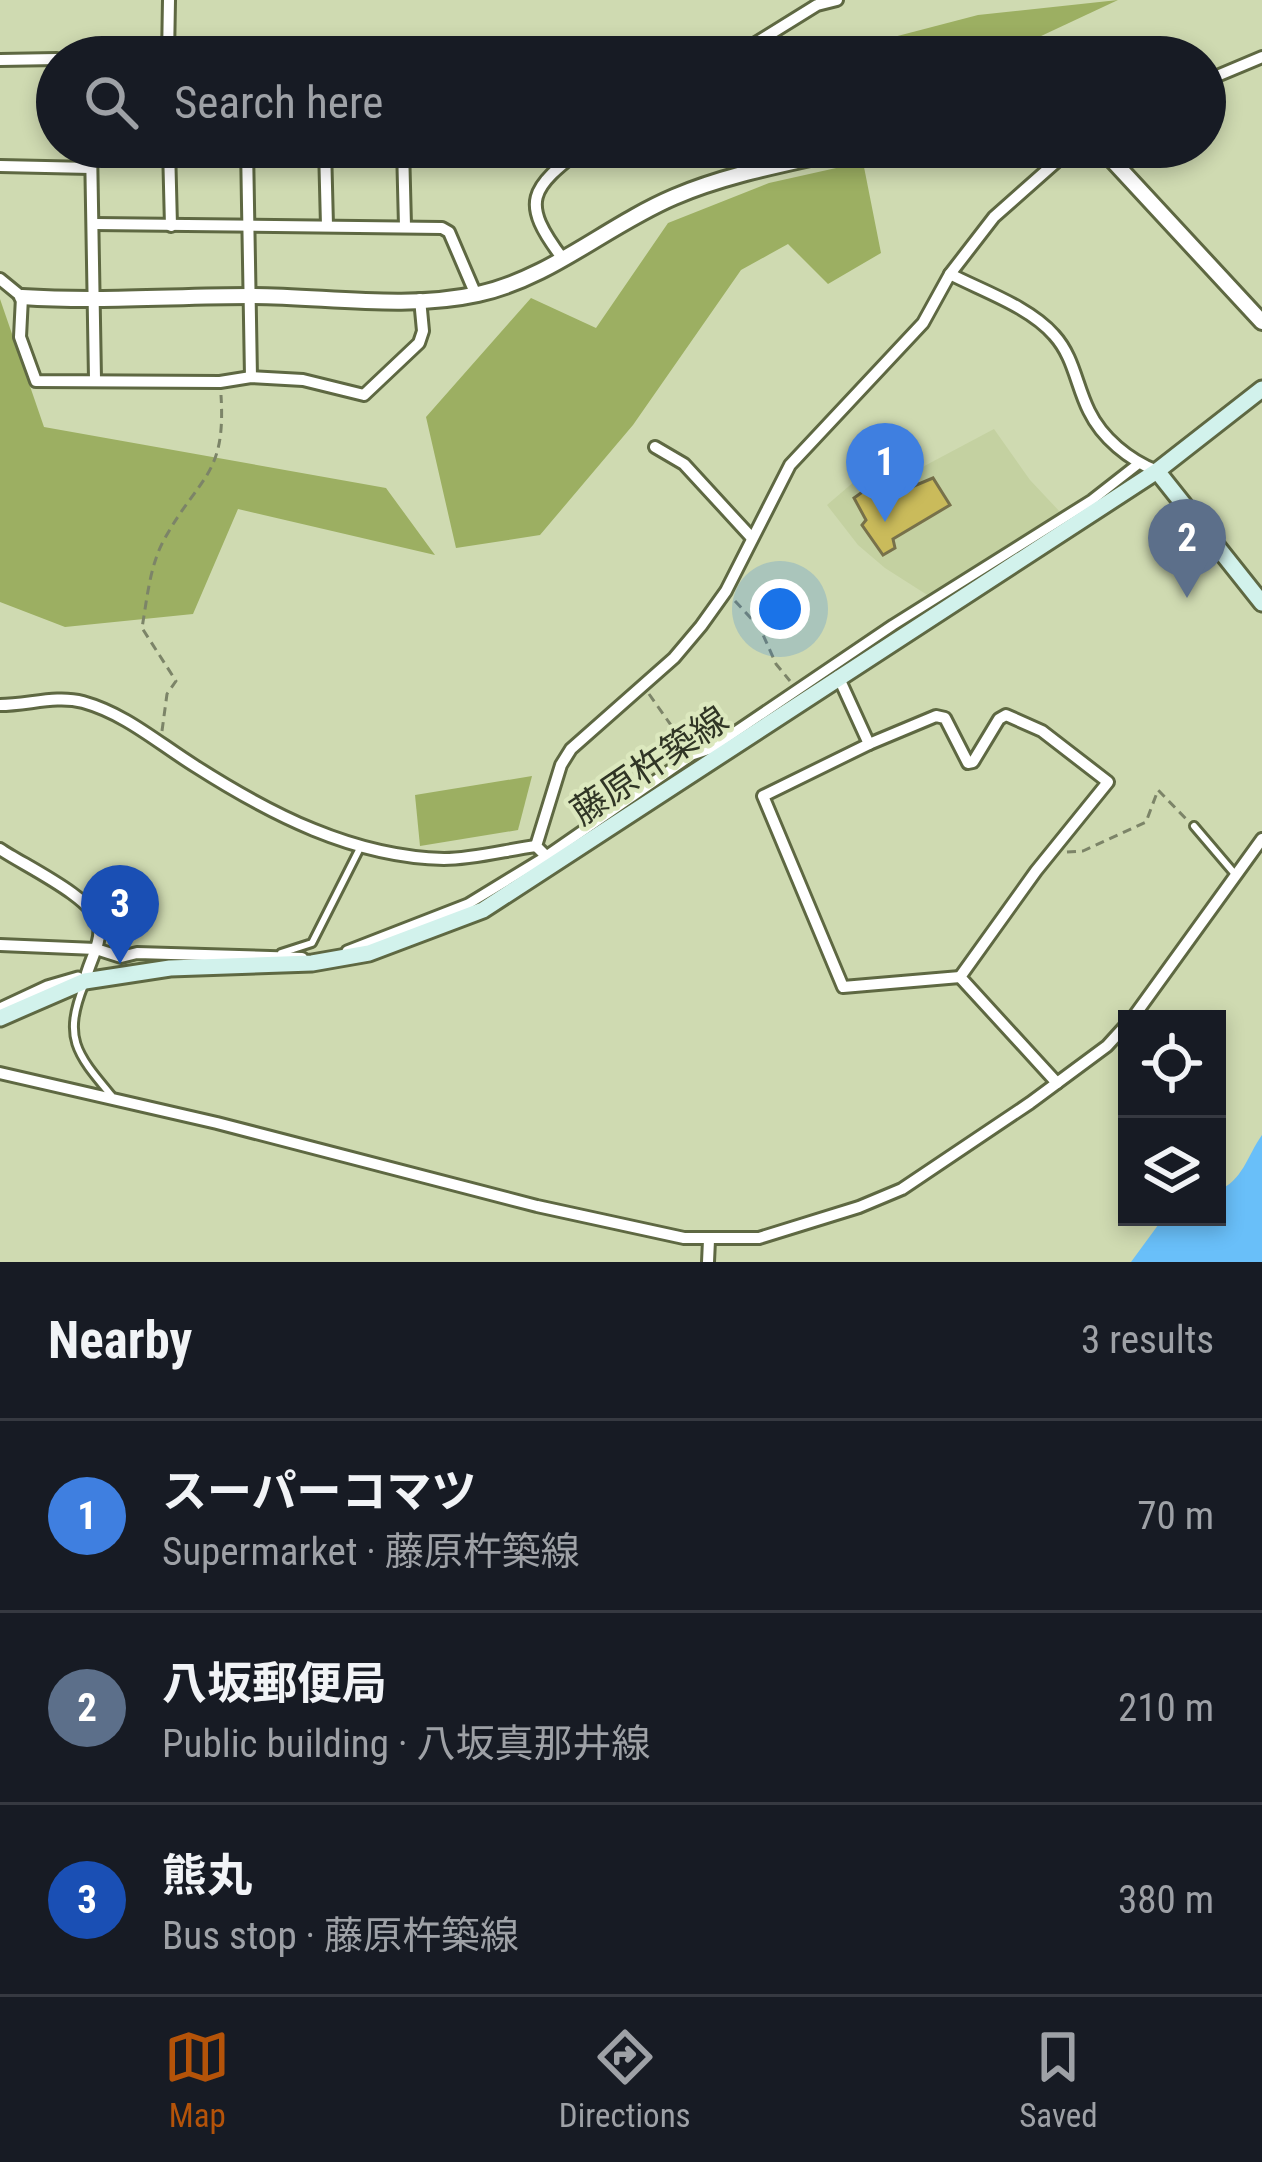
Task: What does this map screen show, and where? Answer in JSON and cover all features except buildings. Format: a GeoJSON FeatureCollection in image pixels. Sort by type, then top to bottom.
{"type":"FeatureCollection","features":[{"type":"Feature","properties":{"kind":"main road","name":"藤原杵築線"},"geometry":{"type":"LineString","coordinates":[[0,1018],[85,978],[170,968],[312,963],[369,953],[482,910],[550,861],[1156,471],[1262,389]]}},
{"type":"Feature","properties":{"kind":"main road"},"geometry":{"type":"LineString","coordinates":[[1156,471],[1262,602]]}},
{"type":"Feature","properties":{"kind":"street"},"geometry":{"type":"LineString","coordinates":[[767,36],[817,5],[837,0]]}},
{"type":"Feature","properties":{"kind":"street"},"geometry":{"type":"LineString","coordinates":[[168,4],[168,36]]}},
{"type":"Feature","properties":{"kind":"street"},"geometry":{"type":"LineString","coordinates":[[1226,72],[1262,57]]}},
{"type":"Feature","properties":{"kind":"street"},"geometry":{"type":"LineString","coordinates":[[0,60],[36,59]]}},
{"type":"Feature","properties":{"kind":"street"},"geometry":{"type":"LineString","coordinates":[[0,166],[36,167]]}},
{"type":"Feature","properties":{"kind":"street"},"geometry":{"type":"LineString","coordinates":[[91,168],[95,380]]}},
{"type":"Feature","properties":{"kind":"street"},"geometry":{"type":"LineString","coordinates":[[170,168],[171,226]]}},
{"type":"Feature","properties":{"kind":"street"},"geometry":{"type":"LineString","coordinates":[[247,168],[251,377]]}},
{"type":"Feature","properties":{"kind":"street"},"geometry":{"type":"LineString","coordinates":[[326,168],[327,226]]}},
{"type":"Feature","properties":{"kind":"street"},"geometry":{"type":"LineString","coordinates":[[404,168],[405,226]]}},
{"type":"Feature","properties":{"kind":"street"},"geometry":{"type":"LineString","coordinates":[[558,168],[545,178],[536,212],[539,227],[563,259]]}},
{"type":"Feature","properties":{"kind":"street"},"geometry":{"type":"LineString","coordinates":[[0,278],[22,297],[94,302],[476,295],[531,278],[676,196],[769,168]]}},
{"type":"Feature","properties":{"kind":"street"},"geometry":{"type":"LineString","coordinates":[[536,846],[561,765],[571,749],[674,658],[726,591],[790,465],[923,322],[950,274],[994,217],[1049,168]]}},
{"type":"Feature","properties":{"kind":"street"},"geometry":{"type":"LineString","coordinates":[[1119,168],[1262,322]]}},
{"type":"Feature","properties":{"kind":"street"},"geometry":{"type":"LineString","coordinates":[[94,224],[442,228],[449,232],[476,295]]}},
{"type":"Feature","properties":{"kind":"street"},"geometry":{"type":"LineString","coordinates":[[950,274],[1042,322],[1069,354],[1089,413],[1114,445],[1156,471]]}},
{"type":"Feature","properties":{"kind":"street"},"geometry":{"type":"LineString","coordinates":[[22,297],[20,337],[36,381],[220,382],[251,377],[303,380],[364,395],[419,343],[421,299]]}},
{"type":"Feature","properties":{"kind":"street"},"geometry":{"type":"LineString","coordinates":[[655,448],[684,464],[752,538]]}},
{"type":"Feature","properties":{"kind":"street"},"geometry":{"type":"LineString","coordinates":[[0,945],[96,949],[121,957],[137,952],[306,958],[346,951],[406,931],[550,861],[692,755],[710,749],[1092,500],[1138,464]]}},
{"type":"Feature","properties":{"kind":"street"},"geometry":{"type":"LineString","coordinates":[[838,676],[869,744]]}},
{"type":"Feature","properties":{"kind":"street"},"geometry":{"type":"LineString","coordinates":[[0,705],[54,699],[86,703],[161,739],[191,764],[292,821],[361,846],[449,859],[536,846]]}},
{"type":"Feature","properties":{"kind":"street"},"geometry":{"type":"LineString","coordinates":[[1006,715],[1042,731],[1108,782],[959,977],[843,988],[763,796],[869,744],[936,716],[945,718],[968,763],[973,762],[1006,715]]}},
{"type":"Feature","properties":{"kind":"street"},"geometry":{"type":"LineString","coordinates":[[1137,1010],[1262,838]]}},
{"type":"Feature","properties":{"kind":"street"},"geometry":{"type":"LineString","coordinates":[[536,846],[550,861]]}},
{"type":"Feature","properties":{"kind":"street"},"geometry":{"type":"LineString","coordinates":[[0,849],[91,908],[99,924],[85,978],[46,986],[0,1008]]}},
{"type":"Feature","properties":{"kind":"street"},"geometry":{"type":"LineString","coordinates":[[959,977],[1058,1083]]}},
{"type":"Feature","properties":{"kind":"street"},"geometry":{"type":"LineString","coordinates":[[0,1073],[536,1206],[710,1240],[759,1238],[902,1189],[970,1147],[1118,1034]]}},
{"type":"Feature","properties":{"kind":"street"},"geometry":{"type":"LineString","coordinates":[[708,1262],[710,1240]]}},
{"type":"Feature","properties":{"kind":"lane"},"geometry":{"type":"LineString","coordinates":[[1194,826],[1234,873]]}},
{"type":"Feature","properties":{"kind":"lane"},"geometry":{"type":"LineString","coordinates":[[277,955],[312,943],[361,846]]}},
{"type":"Feature","properties":{"kind":"lane"},"geometry":{"type":"LineString","coordinates":[[85,978],[71,1018],[74,1042],[113,1098]]}},
{"type":"Feature","properties":{"kind":"path"},"geometry":{"type":"LineString","coordinates":[[161,739],[167,694],[176,681],[142,628],[162,541],[218,458],[224,437],[220,382]]}},
{"type":"Feature","properties":{"kind":"path"},"geometry":{"type":"LineString","coordinates":[[726,591],[760,628],[782,676],[796,682]]}},
{"type":"Feature","properties":{"kind":"path"},"geometry":{"type":"LineString","coordinates":[[643,686],[692,755]]}},
{"type":"Feature","properties":{"kind":"path"},"geometry":{"type":"LineString","coordinates":[[1061,853],[1083,851],[1146,822],[1158,790],[1194,826]]}},
{"type":"Feature","properties":{"kind":"shaded area"},"geometry":{"type":"Polygon","coordinates":[[[1118,0],[1041,36],[898,36],[978,15],[1118,0]]]}},
{"type":"Feature","properties":{"kind":"shaded area"},"geometry":{"type":"Polygon","coordinates":[[[836,168],[864,168],[881,253],[828,284],[788,244],[741,270],[633,425],[540,535],[456,548],[426,417],[531,298],[596,328],[668,223],[769,183],[836,168]]]}},
{"type":"Feature","properties":{"kind":"shaded area"},"geometry":{"type":"Polygon","coordinates":[[[0,299],[44,427],[386,488],[435,555],[238,509],[193,614],[65,627],[0,602],[0,299]]]}},
{"type":"Feature","properties":{"kind":"shaded area"},"geometry":{"type":"Polygon","coordinates":[[[994,429],[1030,480],[1061,513],[932,598],[858,545],[827,505],[892,449],[915,471],[994,429]]]}},
{"type":"Feature","properties":{"kind":"shaded area"},"geometry":{"type":"Polygon","coordinates":[[[532,776],[518,830],[420,846],[415,795],[532,776]]]}},
{"type":"Feature","properties":{"kind":"water"},"geometry":{"type":"Polygon","coordinates":[[[1262,1135],[1262,1262],[1131,1262],[1157,1226],[1226,1226],[1226,1187],[1262,1135]]]}},
{"type":"Feature","properties":{"kind":"place","name":"スーパーコマツ"},"geometry":{"type":"Point","coordinates":[885,522]}},
{"type":"Feature","properties":{"kind":"place","name":"八坂郵便局"},"geometry":{"type":"Point","coordinates":[1187,598]}},
{"type":"Feature","properties":{"kind":"place","name":"熊丸"},"geometry":{"type":"Point","coordinates":[120,964]}}]}
